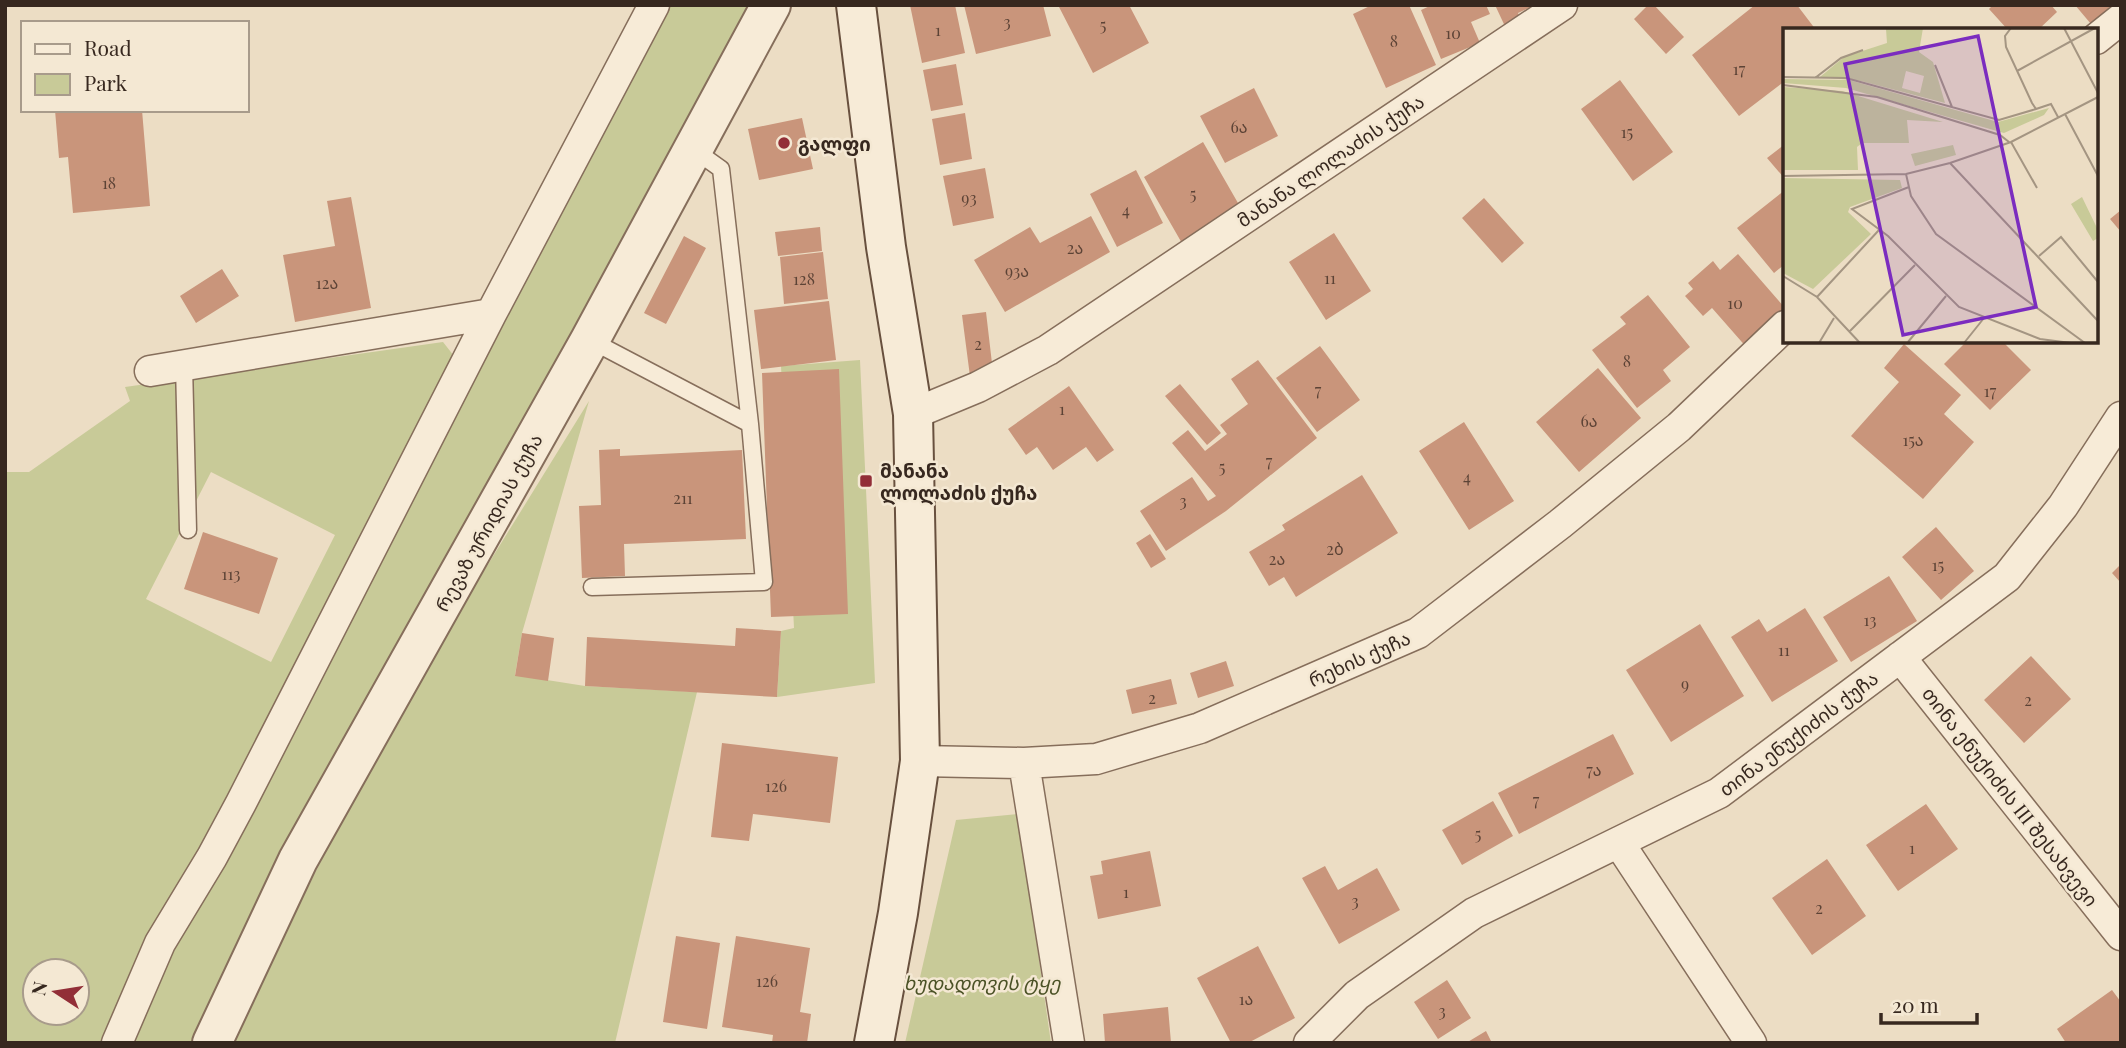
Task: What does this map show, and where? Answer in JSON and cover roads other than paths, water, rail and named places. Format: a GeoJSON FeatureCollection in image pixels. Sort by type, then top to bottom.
{"type":"FeatureCollection","features":[{"type":"Feature","properties":{"kind":"street"},"geometry":{"type":"LineString","coordinates":[[117,1043],[160,943],[241,803],[491,314],[654,5]]}},
{"type":"Feature","properties":{"kind":"street","name":"რევაზ ურიდიას ქუჩა"},"geometry":{"type":"LineString","coordinates":[[212,1043],[298,860],[590,340],[771,5]]}},
{"type":"Feature","properties":{"kind":"street"},"geometry":{"type":"LineString","coordinates":[[856,5],[886,247],[913,414],[920,761],[898,913],[874,1043]]}},
{"type":"Feature","properties":{"kind":"street","name":"მანანა ლოლაძის ქუჩა"},"geometry":{"type":"LineString","coordinates":[[913,414],[978,387],[1048,350],[1562,5]]}},
{"type":"Feature","properties":{"kind":"street"},"geometry":{"type":"LineString","coordinates":[[2098,37],[2121,19]]}},
{"type":"Feature","properties":{"kind":"street"},"geometry":{"type":"LineString","coordinates":[[150,371],[491,314]]}},
{"type":"Feature","properties":{"kind":"street","name":"რეხის ქუჩა"},"geometry":{"type":"LineString","coordinates":[[920,761],[1024,763],[1096,759],[1200,728],[1418,633],[1560,524],[1679,427],[1783,328]]}},
{"type":"Feature","properties":{"kind":"street","name":"თინა ენუქიძის ქუჩა"},"geometry":{"type":"LineString","coordinates":[[1309,1043],[1357,995],[1474,913],[1719,793],[2007,577],[2063,506],[2121,417]]}},
{"type":"Feature","properties":{"kind":"street","name":"თინა ენუქიძის III შესახვევი"},"geometry":{"type":"LineString","coordinates":[[1900,657],[2121,935]]}},
{"type":"Feature","properties":{"kind":"street"},"geometry":{"type":"LineString","coordinates":[[1024,763],[1069,1043]]}},
{"type":"Feature","properties":{"kind":"street"},"geometry":{"type":"LineString","coordinates":[[1619,842],[1751,1043]]}},
{"type":"Feature","properties":{"kind":"lane"},"geometry":{"type":"LineString","coordinates":[[593,587],[764,582],[750,424],[721,169],[693,149]]}},
{"type":"Feature","properties":{"kind":"lane"},"geometry":{"type":"LineString","coordinates":[[590,340],[750,424]]}},
{"type":"Feature","properties":{"kind":"lane"},"geometry":{"type":"LineString","coordinates":[[184,365],[188,530]]}},
{"type":"Feature","properties":{"kind":"place","name":"გალფი"},"geometry":{"type":"Point","coordinates":[784,143]}},
{"type":"Feature","properties":{"kind":"place","name":"მანანა ლოლაძის ქუჩა"},"geometry":{"type":"Point","coordinates":[866,481]}},
{"type":"Feature","properties":{"kind":"park label","name":"ხუდადოვის ტყე"},"geometry":{"type":"Point","coordinates":[982,982]}}]}
